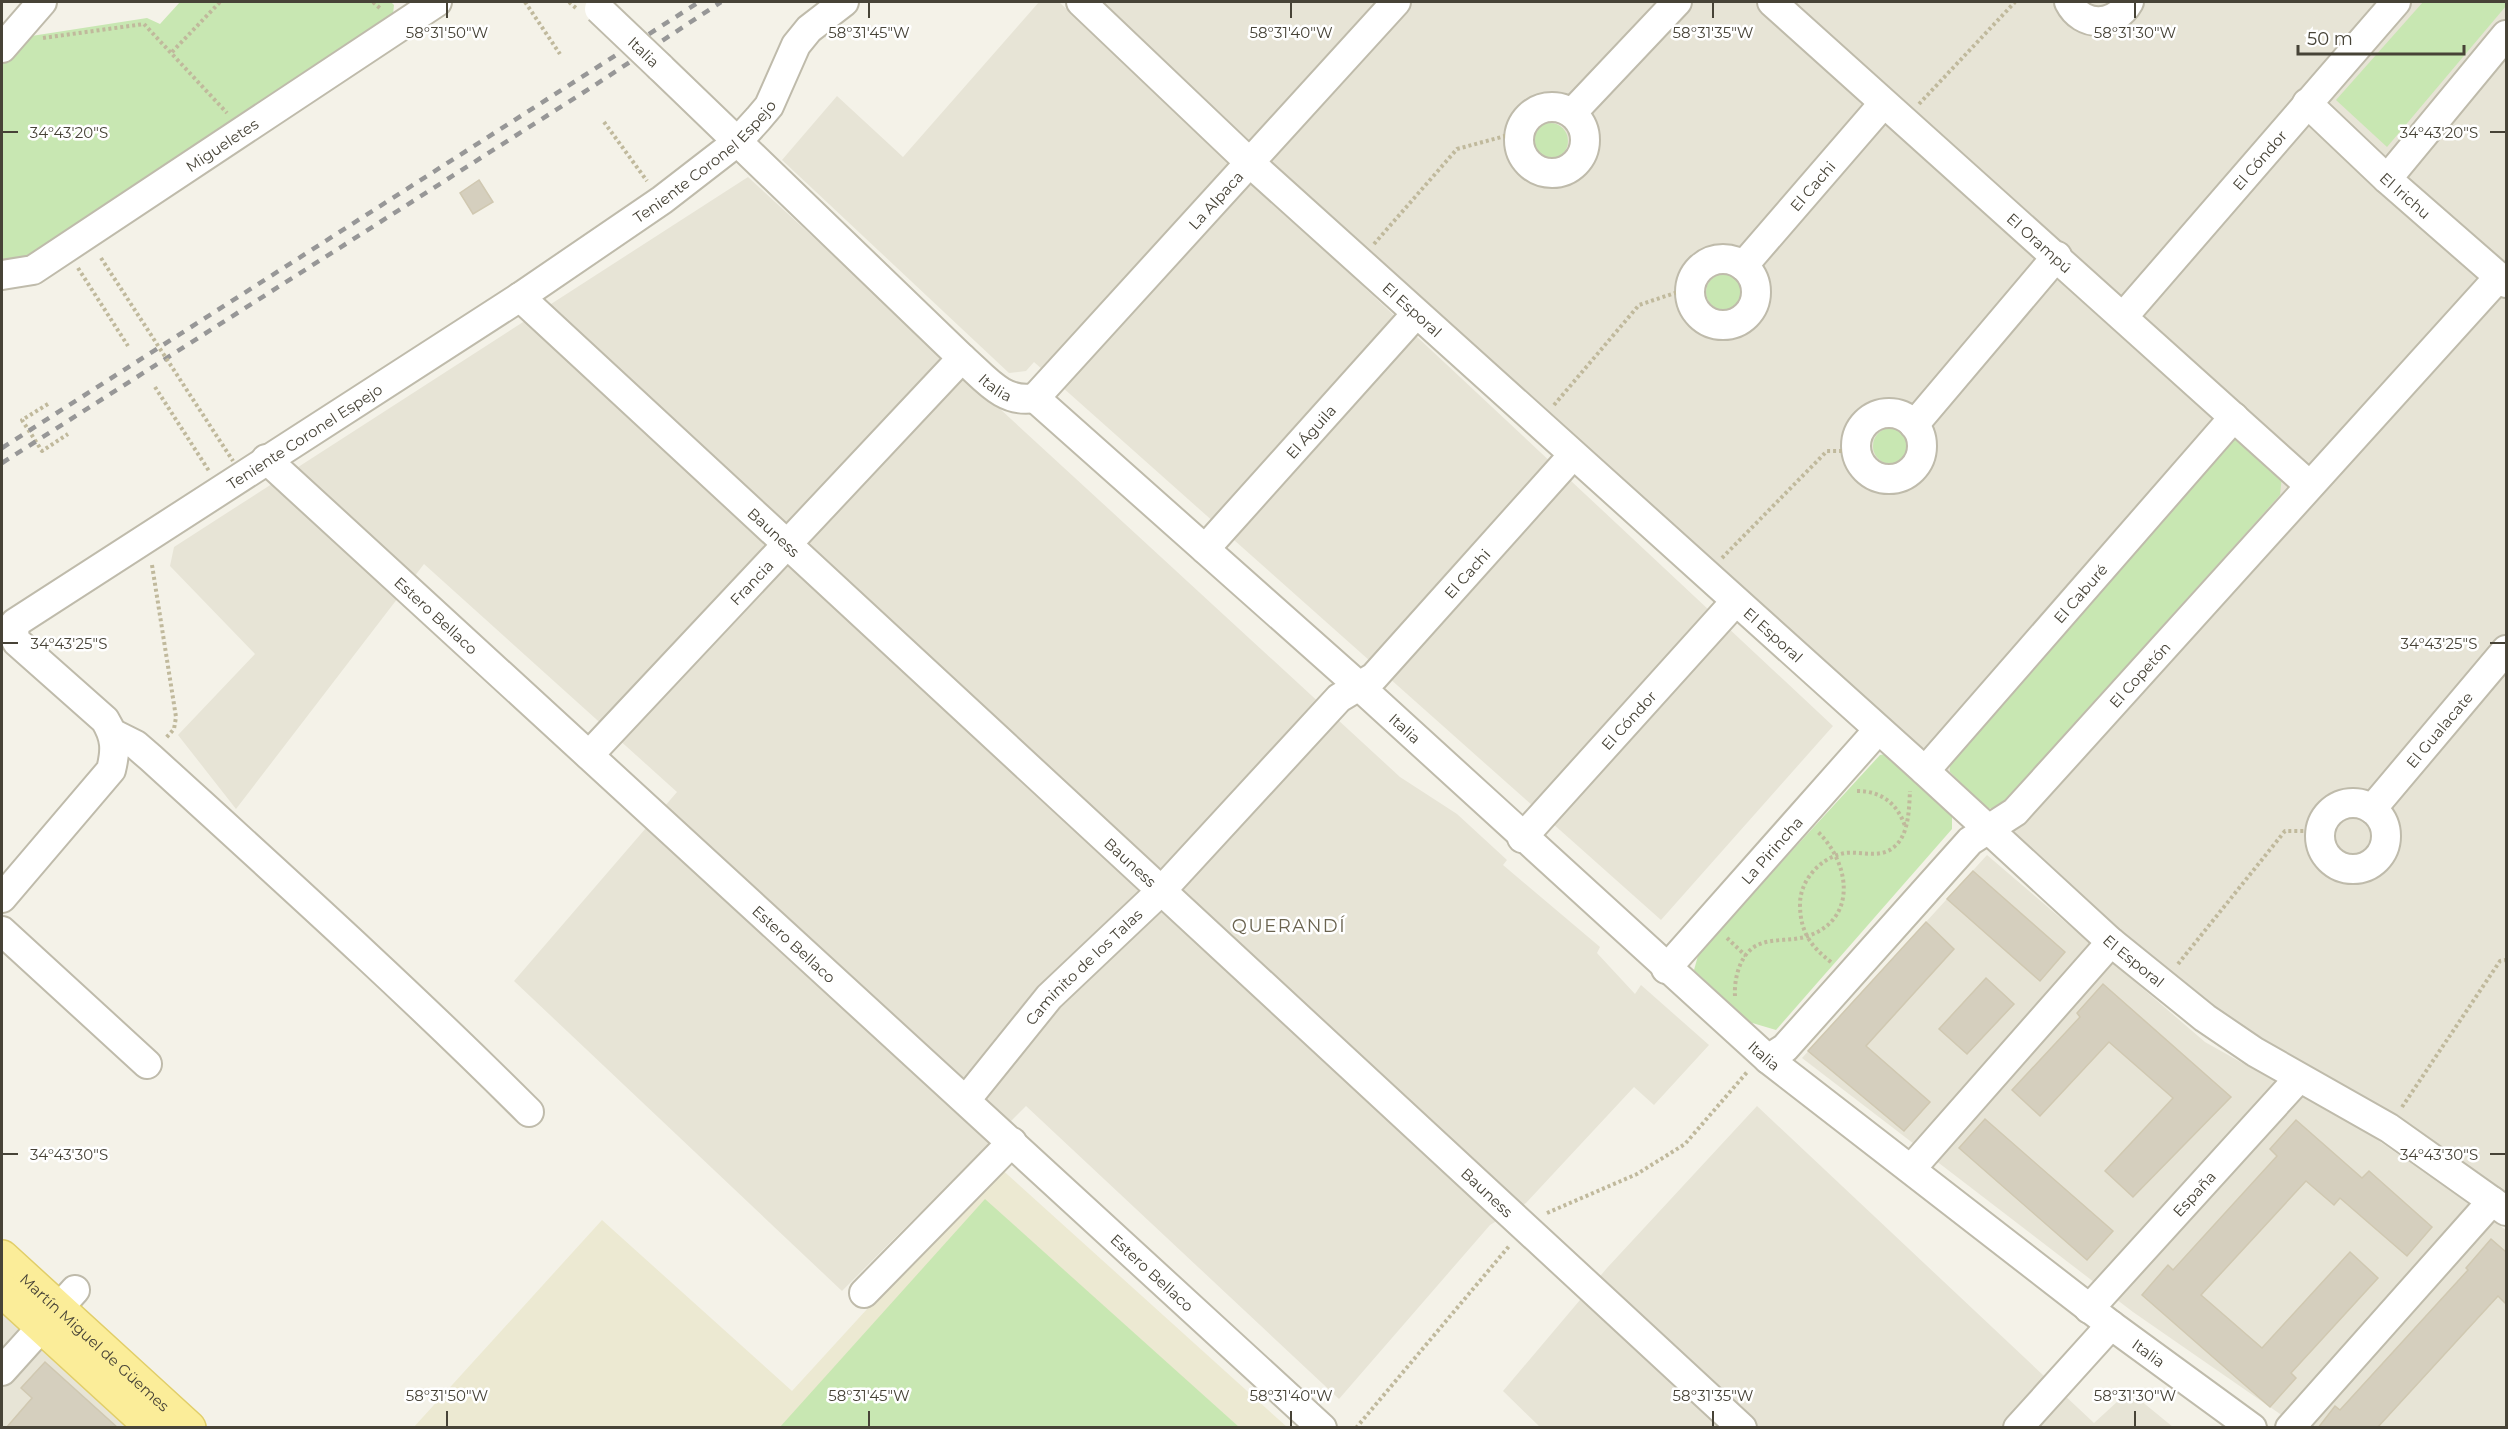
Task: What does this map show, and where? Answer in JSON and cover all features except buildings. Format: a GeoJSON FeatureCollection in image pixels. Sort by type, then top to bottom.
{"type":"FeatureCollection","features":[{"type":"Feature","properties":{"kind":"main road","name":"Martín Miguel de Güemes"},"geometry":{"type":"LineString","coordinates":[[2,1257],[189,1428]]}},
{"type":"Feature","properties":{"kind":"main road","name":"Martín Miguel de Güemes"},"geometry":{"type":"LineString","coordinates":[[2,1290],[58,1308],[153,1428]]}},
{"type":"Feature","properties":{"kind":"street"},"geometry":{"type":"LineString","coordinates":[[2,48],[42,2]]}},
{"type":"Feature","properties":{"kind":"street","name":"Teniente Coronel Espejo"},"geometry":{"type":"LineString","coordinates":[[114,734],[105,720],[17,642],[14,636],[15,623],[520,297],[662,200],[737,142],[769,105],[796,45],[809,29],[844,2]]}},
{"type":"Feature","properties":{"kind":"street","name":"El Esporal"},"geometry":{"type":"LineString","coordinates":[[1081,2],[1248,161],[1878,730],[1916,777],[1989,831],[2111,942],[2162,984],[2255,1053],[2389,1128],[2499,1206]]}},
{"type":"Feature","properties":{"kind":"street","name":"La Alpaca"},"geometry":{"type":"LineString","coordinates":[[1035,398],[1248,161],[1396,2]]}},
{"type":"Feature","properties":{"kind":"street"},"geometry":{"type":"LineString","coordinates":[[1572,113],[1677,2]]}},
{"type":"Feature","properties":{"kind":"street","name":"El Orampú"},"geometry":{"type":"LineString","coordinates":[[1772,2],[2309,485]]}},
{"type":"Feature","properties":{"kind":"street"},"geometry":{"type":"LineString","coordinates":[[2069,2],[2077,13],[2096,22],[2117,16],[2129,2]]}},
{"type":"Feature","properties":{"kind":"street","name":"El Cóndor"},"geometry":{"type":"LineString","coordinates":[[2123,317],[2396,2]]}},
{"type":"Feature","properties":{"kind":"street","name":"Migueletes"},"geometry":{"type":"LineString","coordinates":[[2,275],[33,270],[423,5]]}},
{"type":"Feature","properties":{"kind":"street","name":"Italia"},"geometry":{"type":"LineString","coordinates":[[595,5],[962,357],[1005,395],[1019,401],[1035,398],[1359,686],[1522,838],[1768,1059],[2100,1317],[2252,1428]]}},
{"type":"Feature","properties":{"kind":"street"},"geometry":{"type":"LineString","coordinates":[[2386,179],[2506,35]]}},
{"type":"Feature","properties":{"kind":"street","name":"El Irichu"},"geometry":{"type":"LineString","coordinates":[[2307,103],[2386,179],[2503,280]]}},
{"type":"Feature","properties":{"kind":"street"},"geometry":{"type":"LineString","coordinates":[[1552,107],[1572,113],[1580,121],[1585,142],[1577,161],[1569,168],[1547,172],[1537,169],[1522,153],[1520,132],[1524,122],[1541,109],[1552,107]]}},
{"type":"Feature","properties":{"kind":"street","name":"El Cachi"},"geometry":{"type":"LineString","coordinates":[[1743,266],[1893,113]]}},
{"type":"Feature","properties":{"kind":"street"},"geometry":{"type":"LineString","coordinates":[[1914,425],[2057,256]]}},
{"type":"Feature","properties":{"kind":"street"},"geometry":{"type":"LineString","coordinates":[[1721,259],[1743,266],[1750,273],[1756,294],[1754,304],[1741,320],[1720,325],[1701,317],[1691,298],[1690,288],[1701,268],[1721,259]]}},
{"type":"Feature","properties":{"kind":"street","name":"El Copetón"},"geometry":{"type":"LineString","coordinates":[[1768,1059],[1785,1048],[1970,841],[1989,831],[2015,812],[2309,485],[2503,280]]}},
{"type":"Feature","properties":{"kind":"street","name":"Bauness"},"geometry":{"type":"LineString","coordinates":[[520,297],[1742,1428]]}},
{"type":"Feature","properties":{"kind":"street","name":"El Águila"},"geometry":{"type":"LineString","coordinates":[[1205,549],[1416,314]]}},
{"type":"Feature","properties":{"kind":"street","name":"Francia"},"geometry":{"type":"LineString","coordinates":[[589,755],[962,357]]}},
{"type":"Feature","properties":{"kind":"street"},"geometry":{"type":"LineString","coordinates":[[1896,414],[1914,425],[1919,434],[1920,456],[1908,473],[1887,479],[1876,476],[1860,462],[1856,451],[1860,431],[1875,416],[1896,414]]}},
{"type":"Feature","properties":{"kind":"street","name":"El Caburé"},"geometry":{"type":"LineString","coordinates":[[1916,777],[2234,417]]}},
{"type":"Feature","properties":{"kind":"street","name":"El Cachi"},"geometry":{"type":"LineString","coordinates":[[1359,686],[1374,677],[1573,455]]}},
{"type":"Feature","properties":{"kind":"street","name":"Estero Bellaco"},"geometry":{"type":"LineString","coordinates":[[266,459],[1322,1428]]}},
{"type":"Feature","properties":{"kind":"street","name":"El Cóndor"},"geometry":{"type":"LineString","coordinates":[[1522,838],[1735,602]]}},
{"type":"Feature","properties":{"kind":"street","name":"El Gualacate"},"geometry":{"type":"LineString","coordinates":[[2372,809],[2506,650]]}},
{"type":"Feature","properties":{"kind":"street","name":"Caminito de los Talas"},"geometry":{"type":"LineString","coordinates":[[966,1100],[1048,997],[1162,890],[1339,698],[1359,686]]}},
{"type":"Feature","properties":{"kind":"street","name":"La Pirincha"},"geometry":{"type":"LineString","coordinates":[[1666,969],[1878,730]]}},
{"type":"Feature","properties":{"kind":"street"},"geometry":{"type":"LineString","coordinates":[[2,898],[111,770],[116,751],[114,734]]}},
{"type":"Feature","properties":{"kind":"street"},"geometry":{"type":"LineString","coordinates":[[114,734],[136,745],[159,765],[378,970],[435,1018],[529,1112]]}},
{"type":"Feature","properties":{"kind":"street"},"geometry":{"type":"LineString","coordinates":[[2362,804],[2372,809],[2384,827],[2384,848],[2378,857],[2360,868],[2349,868],[2330,860],[2320,841],[2320,831],[2324,820],[2340,805],[2362,804]]}},
{"type":"Feature","properties":{"kind":"street"},"geometry":{"type":"LineString","coordinates":[[2,931],[147,1064]]}},
{"type":"Feature","properties":{"kind":"street"},"geometry":{"type":"LineString","coordinates":[[1911,1169],[2111,942]]}},
{"type":"Feature","properties":{"kind":"street","name":"España"},"geometry":{"type":"LineString","coordinates":[[2018,1428],[2100,1317],[2299,1078]]}},
{"type":"Feature","properties":{"kind":"street"},"geometry":{"type":"LineString","coordinates":[[864,1293],[1012,1142]]}},
{"type":"Feature","properties":{"kind":"street"},"geometry":{"type":"LineString","coordinates":[[2290,1428],[2499,1206]]}},
{"type":"Feature","properties":{"kind":"street"},"geometry":{"type":"LineString","coordinates":[[2,1371],[58,1308]]}},
{"type":"Feature","properties":{"kind":"path"},"geometry":{"type":"LineString","coordinates":[[172,52],[220,2]]}},
{"type":"Feature","properties":{"kind":"path"},"geometry":{"type":"LineString","coordinates":[[525,2],[560,54]]}},
{"type":"Feature","properties":{"kind":"path"},"geometry":{"type":"LineString","coordinates":[[1893,113],[2015,2]]}},
{"type":"Feature","properties":{"kind":"path"},"geometry":{"type":"LineString","coordinates":[[37,39],[144,24],[229,116]]}},
{"type":"Feature","properties":{"kind":"path"},"geometry":{"type":"LineString","coordinates":[[604,122],[651,186]]}},
{"type":"Feature","properties":{"kind":"path"},"geometry":{"type":"LineString","coordinates":[[1359,262],[1457,149],[1520,132]]}},
{"type":"Feature","properties":{"kind":"path"},"geometry":{"type":"LineString","coordinates":[[101,258],[233,460]]}},
{"type":"Feature","properties":{"kind":"path"},"geometry":{"type":"LineString","coordinates":[[84,262],[76,266],[128,346]]}},
{"type":"Feature","properties":{"kind":"path"},"geometry":{"type":"LineString","coordinates":[[1538,424],[1639,305],[1690,288]]}},
{"type":"Feature","properties":{"kind":"path"},"geometry":{"type":"LineString","coordinates":[[154,387],[211,474]]}},
{"type":"Feature","properties":{"kind":"path"},"geometry":{"type":"LineString","coordinates":[[48,404],[22,420],[42,451],[68,434]]}},
{"type":"Feature","properties":{"kind":"path"},"geometry":{"type":"LineString","coordinates":[[1705,575],[1827,451],[1856,451]]}},
{"type":"Feature","properties":{"kind":"path"},"geometry":{"type":"LineString","coordinates":[[1848,975],[1813,947],[1806,937],[1800,912],[1804,885],[1819,866],[1837,855],[1886,852],[1896,846],[1905,827],[1910,791],[1916,777]]}},
{"type":"Feature","properties":{"kind":"path"},"geometry":{"type":"LineString","coordinates":[[1828,786],[1874,793],[1885,797],[1902,817],[1905,827]]}},
{"type":"Feature","properties":{"kind":"path"},"geometry":{"type":"LineString","coordinates":[[1736,1001],[1735,982],[1739,970],[1754,948],[1766,942],[1806,937],[1829,924],[1842,903],[1844,879],[1837,855],[1819,833],[1799,819]]}},
{"type":"Feature","properties":{"kind":"path"},"geometry":{"type":"LineString","coordinates":[[2162,984],[2285,831],[2320,831]]}},
{"type":"Feature","properties":{"kind":"path"},"geometry":{"type":"LineString","coordinates":[[2389,1128],[2500,961],[2506,960]]}},
{"type":"Feature","properties":{"kind":"shaded area"},"geometry":{"type":"Polygon","coordinates":[[[1039,2],[1059,2],[1833,726],[1661,920],[1034,362],[1026,371],[1009,373],[782,160],[837,96],[903,157],[1039,2]]]}},
{"type":"Feature","properties":{"kind":"shaded area"},"geometry":{"type":"Polygon","coordinates":[[[1081,2],[2506,2],[2506,1211],[2205,1018],[1081,2]]]}},
{"type":"Feature","properties":{"kind":"shaded area"},"geometry":{"type":"Polygon","coordinates":[[[748,177],[1400,777],[1457,814],[1507,860],[1503,865],[1600,947],[1597,953],[1635,994],[1641,985],[1709,1045],[1654,1105],[1634,1087],[1526,1203],[1490,1225],[1339,1399],[1026,1106],[842,1291],[514,981],[677,792],[424,564],[236,809],[178,735],[255,654],[170,566],[174,547],[748,177]]]}},
{"type":"Feature","properties":{"kind":"shaded area"},"geometry":{"type":"Polygon","coordinates":[[[1987,855],[2205,1042],[2372,1136],[2506,1230],[2506,1427],[2299,1427],[2133,1312],[1802,1058],[1987,855]]]}},
{"type":"Feature","properties":{"kind":"shaded area"},"geometry":{"type":"Polygon","coordinates":[[[1757,1106],[2094,1423],[2129,1391],[2173,1427],[1540,1427],[1503,1391],[1607,1268],[1757,1106]]]}},
{"type":"Feature","properties":{"kind":"shaded area"},"geometry":{"type":"Polygon","coordinates":[[[998,1166],[1287,1427],[413,1428],[602,1220],[792,1391],[998,1166]]]}},
{"type":"Feature","properties":{"kind":"shaded area"},"geometry":{"type":"Polygon","coordinates":[[[2,1290],[153,1427],[2,1427],[2,1290]]]}},
{"type":"Feature","properties":{"kind":"green space"},"geometry":{"type":"Polygon","coordinates":[[[180,2],[391,2],[394,5],[392,24],[16,266],[2,265],[2,65],[25,37],[147,18],[160,24],[180,2]]]}},
{"type":"Feature","properties":{"kind":"green space"},"geometry":{"type":"Polygon","coordinates":[[[2423,2],[2506,2],[2506,6],[2387,147],[2336,100],[2423,2]]]}},
{"type":"Feature","properties":{"kind":"green space"},"geometry":{"type":"Polygon","coordinates":[[[1550,123],[1563,128],[1568,141],[1563,154],[1550,159],[1537,154],[1532,141],[1537,128],[1550,123]]]}},
{"type":"Feature","properties":{"kind":"green space"},"geometry":{"type":"Polygon","coordinates":[[[1724,274],[1737,279],[1742,292],[1737,305],[1724,310],[1711,305],[1706,292],[1711,279],[1724,274]]]}},
{"type":"Feature","properties":{"kind":"green space"},"geometry":{"type":"Polygon","coordinates":[[[1891,428],[1904,433],[1909,446],[1904,459],[1891,464],[1878,459],[1873,446],[1878,433],[1891,428]]]}},
{"type":"Feature","properties":{"kind":"green space"},"geometry":{"type":"Polygon","coordinates":[[[2236,435],[2282,476],[2280,495],[2001,806],[1987,809],[1950,772],[1950,759],[2236,435]]]}},
{"type":"Feature","properties":{"kind":"green space"},"geometry":{"type":"Polygon","coordinates":[[[1891,753],[1952,807],[1952,829],[1776,1030],[1749,1022],[1694,970],[1699,952],[1880,755],[1891,753]]]}},
{"type":"Feature","properties":{"kind":"green space"},"geometry":{"type":"Polygon","coordinates":[[[985,1199],[1239,1427],[780,1427],[985,1199]]]}},
{"type":"Feature","properties":{"kind":"railway"},"geometry":{"type":"LineString","coordinates":[[2,448],[699,2]]}},
{"type":"Feature","properties":{"kind":"railway"},"geometry":{"type":"LineString","coordinates":[[2,463],[592,87],[721,2]]}},
{"type":"Feature","properties":{"kind":"district","name":"QUERANDÍ"},"geometry":{"type":"Point","coordinates":[1289,926]}}]}
